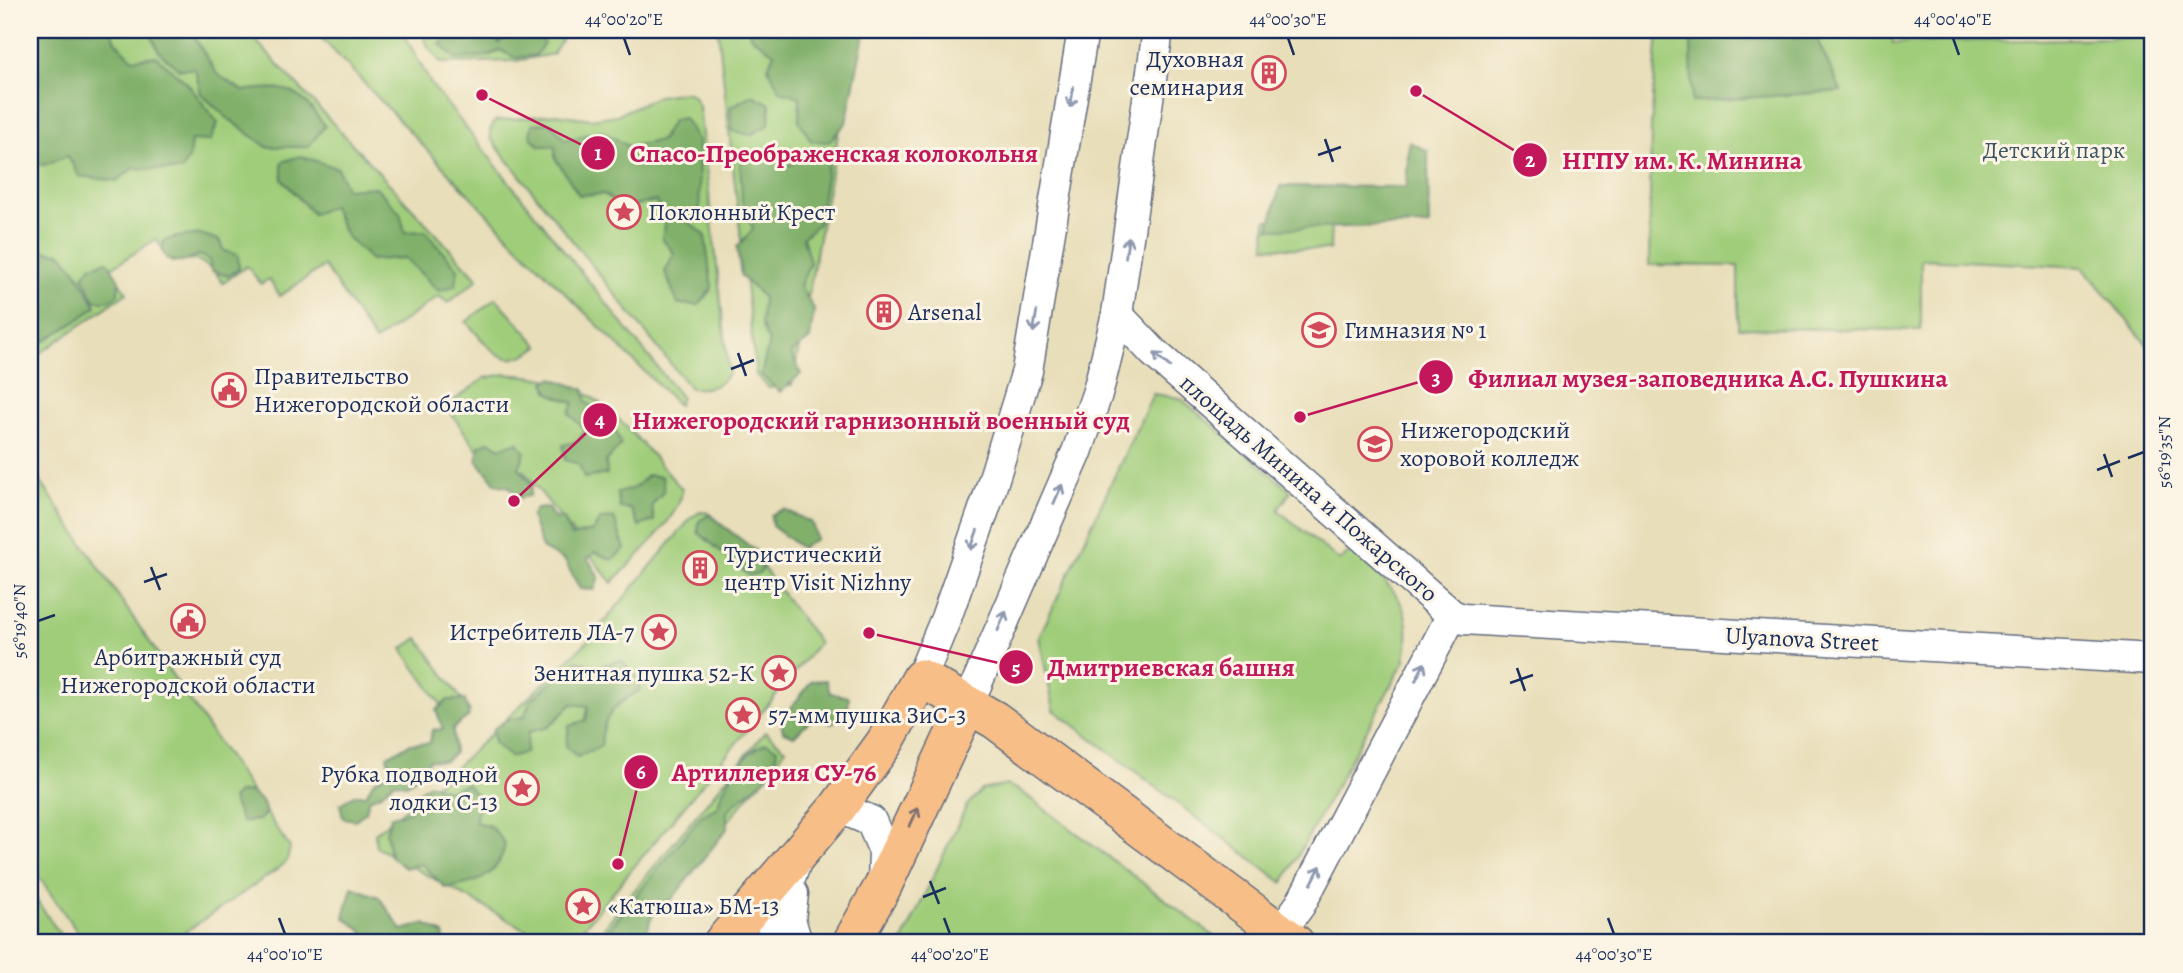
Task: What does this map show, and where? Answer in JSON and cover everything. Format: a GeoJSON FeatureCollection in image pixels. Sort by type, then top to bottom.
{"type":"FeatureCollection","features":[{"type":"Feature","properties":{"kind":"main road","name":"площадь Минина и Пожарского"},"geometry":{"type":"LineString","coordinates":[[921,677],[995,720],[1283,940]]}},
{"type":"Feature","properties":{"kind":"main road"},"geometry":{"type":"LineString","coordinates":[[722,943],[799,856],[838,807],[885,742],[921,677]]}},
{"type":"Feature","properties":{"kind":"main road"},"geometry":{"type":"LineString","coordinates":[[851,943],[883,886],[967,706]]}},
{"type":"Feature","properties":{"kind":"street"},"geometry":{"type":"LineString","coordinates":[[921,677],[946,618],[984,510],[1027,371],[1083,30]]}},
{"type":"Feature","properties":{"kind":"street"},"geometry":{"type":"LineString","coordinates":[[967,706],[1077,452],[1098,391],[1117,314],[1158,30]]}},
{"type":"Feature","properties":{"kind":"street","name":"площадь Минина и Пожарского"},"geometry":{"type":"LineString","coordinates":[[1117,314],[1153,352],[1452,615],[1283,940]]}},
{"type":"Feature","properties":{"kind":"street","name":"Ulyanova Street"},"geometry":{"type":"LineString","coordinates":[[1452,615],[1463,619],[1662,632],[2153,659]]}},
{"type":"Feature","properties":{"kind":"street"},"geometry":{"type":"LineString","coordinates":[[838,807],[871,821],[884,851],[883,886]]}},
{"type":"Feature","properties":{"kind":"street"},"geometry":{"type":"LineString","coordinates":[[771,943],[773,926],[799,856]]}},
{"type":"Feature","properties":{"kind":"street"},"geometry":{"type":"LineString","coordinates":[[797,943],[790,919],[799,856]]}},
{"type":"Feature","properties":{"kind":"green space"},"geometry":{"type":"Polygon","coordinates":[[[30,30],[246,30],[478,279],[448,303],[439,296],[375,341],[324,266],[280,296],[269,279],[261,284],[247,266],[223,283],[202,262],[188,259],[172,262],[156,239],[110,269],[127,293],[30,360],[30,30]]]}},
{"type":"Feature","properties":{"kind":"green space"},"geometry":{"type":"Polygon","coordinates":[[[30,30],[111,30],[116,42],[133,59],[156,56],[187,83],[218,123],[210,141],[191,140],[189,158],[181,171],[133,168],[117,181],[79,176],[68,156],[44,165],[30,163],[30,30]]]}},
{"type":"Feature","properties":{"kind":"green space"},"geometry":{"type":"Polygon","coordinates":[[[129,30],[190,30],[217,74],[243,91],[282,89],[291,92],[307,104],[325,126],[308,147],[267,147],[225,116],[201,94],[195,69],[179,69],[159,52],[151,34],[129,30]]]}},
{"type":"Feature","properties":{"kind":"green space"},"geometry":{"type":"Polygon","coordinates":[[[314,30],[402,30],[431,84],[681,397],[678,405],[509,237],[314,30]]]}},
{"type":"Feature","properties":{"kind":"green space"},"geometry":{"type":"Polygon","coordinates":[[[421,30],[557,30],[565,34],[553,54],[516,61],[441,63],[427,45],[421,30]]]}},
{"type":"Feature","properties":{"kind":"green space"},"geometry":{"type":"Polygon","coordinates":[[[487,30],[499,43],[507,34],[533,31],[544,43],[536,55],[515,58],[500,50],[489,56],[456,59],[440,44],[451,35],[487,30]]]}},
{"type":"Feature","properties":{"kind":"green space"},"geometry":{"type":"Polygon","coordinates":[[[718,30],[857,30],[792,385],[769,388],[756,375],[718,30]]]}},
{"type":"Feature","properties":{"kind":"green space"},"geometry":{"type":"Polygon","coordinates":[[[749,30],[865,30],[846,123],[829,142],[811,141],[799,120],[800,97],[780,91],[768,68],[774,53],[750,36],[749,30]]]}},
{"type":"Feature","properties":{"kind":"green space","name":"Детский парк"},"geometry":{"type":"Polygon","coordinates":[[[1658,30],[1891,30],[1893,43],[2153,37],[2153,352],[2083,267],[1921,259],[1921,330],[1738,328],[1738,266],[1649,265],[1651,128],[1658,30]]]}},
{"type":"Feature","properties":{"kind":"green space"},"geometry":{"type":"Polygon","coordinates":[[[1816,37],[1841,91],[1692,102],[1691,38],[1816,37]]]}},
{"type":"Feature","properties":{"kind":"green space"},"geometry":{"type":"Polygon","coordinates":[[[685,92],[693,95],[699,106],[729,373],[717,385],[702,388],[690,388],[491,139],[490,130],[495,121],[556,114],[591,119],[617,115],[658,96],[685,92]]]}},
{"type":"Feature","properties":{"kind":"green space"},"geometry":{"type":"Polygon","coordinates":[[[752,95],[770,104],[769,125],[750,135],[732,131],[730,107],[752,95]]]}},
{"type":"Feature","properties":{"kind":"green space"},"geometry":{"type":"Polygon","coordinates":[[[684,118],[698,141],[700,213],[690,223],[705,235],[712,288],[699,305],[678,304],[665,272],[674,253],[662,239],[665,225],[656,201],[638,205],[618,204],[604,194],[579,195],[555,158],[555,146],[539,146],[530,136],[532,124],[551,123],[565,140],[602,131],[630,147],[661,140],[673,120],[684,118]]]}},
{"type":"Feature","properties":{"kind":"green space"},"geometry":{"type":"Polygon","coordinates":[[[1409,142],[1428,151],[1429,225],[1269,229],[1280,186],[1406,187],[1409,142]]]}},
{"type":"Feature","properties":{"kind":"green space"},"geometry":{"type":"Polygon","coordinates":[[[817,149],[828,164],[818,224],[803,237],[810,263],[800,286],[814,309],[810,339],[791,353],[801,374],[780,392],[761,375],[769,342],[761,324],[763,297],[741,276],[737,247],[753,229],[742,200],[740,160],[763,152],[789,165],[817,149]]]}},
{"type":"Feature","properties":{"kind":"green space"},"geometry":{"type":"Polygon","coordinates":[[[300,156],[338,168],[346,189],[376,187],[400,213],[405,232],[425,231],[458,269],[456,285],[439,291],[405,258],[371,260],[346,236],[332,206],[313,214],[282,179],[282,162],[300,156]]]}},
{"type":"Feature","properties":{"kind":"green space"},"geometry":{"type":"Polygon","coordinates":[[[1266,220],[1331,223],[1330,250],[1265,247],[1266,220]]]}},
{"type":"Feature","properties":{"kind":"green space"},"geometry":{"type":"Polygon","coordinates":[[[30,221],[38,228],[41,251],[61,253],[77,272],[96,306],[30,352],[30,221]]]}},
{"type":"Feature","properties":{"kind":"green space"},"geometry":{"type":"Polygon","coordinates":[[[200,234],[219,240],[224,251],[238,255],[239,269],[228,276],[212,271],[209,260],[199,255],[182,262],[168,260],[162,251],[164,241],[200,234]]]}},
{"type":"Feature","properties":{"kind":"green space"},"geometry":{"type":"Polygon","coordinates":[[[107,261],[119,280],[118,294],[110,301],[95,301],[83,276],[91,266],[107,261]]]}},
{"type":"Feature","properties":{"kind":"green space"},"geometry":{"type":"Polygon","coordinates":[[[496,298],[539,346],[527,354],[507,358],[491,349],[466,322],[496,298]]]}},
{"type":"Feature","properties":{"kind":"green space"},"geometry":{"type":"Polygon","coordinates":[[[505,374],[563,383],[594,399],[621,422],[682,489],[680,500],[665,525],[612,583],[523,470],[502,485],[446,406],[485,378],[505,374]]]}},
{"type":"Feature","properties":{"kind":"green space"},"geometry":{"type":"Polygon","coordinates":[[[552,378],[585,390],[586,401],[595,409],[600,422],[615,429],[621,445],[606,461],[607,474],[584,478],[579,464],[565,460],[563,445],[578,441],[585,430],[569,413],[574,403],[549,393],[545,382],[552,378]]]}},
{"type":"Feature","properties":{"kind":"green space"},"geometry":{"type":"Polygon","coordinates":[[[1153,394],[1180,398],[1291,491],[1278,510],[1340,561],[1352,550],[1389,586],[1403,609],[1407,623],[1405,660],[1283,883],[1054,710],[1039,637],[1153,394]]]}},
{"type":"Feature","properties":{"kind":"green space"},"geometry":{"type":"Polygon","coordinates":[[[490,441],[500,448],[518,442],[525,453],[519,468],[532,485],[530,496],[519,498],[510,487],[496,484],[477,460],[479,446],[490,441]]]}},
{"type":"Feature","properties":{"kind":"green space"},"geometry":{"type":"Polygon","coordinates":[[[30,466],[290,848],[287,861],[275,871],[169,943],[85,943],[30,864],[30,466]]]}},
{"type":"Feature","properties":{"kind":"green space"},"geometry":{"type":"Polygon","coordinates":[[[648,475],[662,477],[664,491],[652,505],[654,521],[639,526],[631,509],[620,508],[617,493],[634,488],[648,475]]]}},
{"type":"Feature","properties":{"kind":"green space"},"geometry":{"type":"Polygon","coordinates":[[[548,508],[554,518],[564,519],[571,536],[592,531],[601,519],[614,518],[625,549],[612,560],[595,552],[588,559],[599,577],[594,590],[580,589],[565,561],[542,548],[531,516],[536,509],[548,508]]]}},
{"type":"Feature","properties":{"kind":"green space"},"geometry":{"type":"Polygon","coordinates":[[[783,509],[812,523],[816,539],[801,548],[772,526],[771,515],[783,509]]]}},
{"type":"Feature","properties":{"kind":"green space"},"geometry":{"type":"Polygon","coordinates":[[[700,512],[709,513],[758,561],[819,643],[571,943],[550,943],[376,847],[375,833],[450,773],[589,640],[691,518],[700,512]]]}},
{"type":"Feature","properties":{"kind":"green space"},"geometry":{"type":"Polygon","coordinates":[[[709,515],[765,558],[761,572],[749,576],[698,532],[699,521],[709,515]]]}},
{"type":"Feature","properties":{"kind":"green space"},"geometry":{"type":"Polygon","coordinates":[[[418,638],[470,711],[454,723],[402,649],[418,638]]]}},
{"type":"Feature","properties":{"kind":"green space"},"geometry":{"type":"Polygon","coordinates":[[[577,660],[595,667],[621,660],[640,681],[639,691],[611,712],[604,727],[601,746],[577,757],[566,746],[569,726],[586,720],[588,706],[572,704],[548,727],[528,732],[526,752],[510,757],[494,743],[493,729],[508,719],[524,717],[530,701],[577,660]]]}},
{"type":"Feature","properties":{"kind":"green space"},"geometry":{"type":"Polygon","coordinates":[[[826,680],[830,693],[849,697],[847,716],[831,723],[812,718],[794,736],[783,731],[781,721],[812,681],[826,680]]]}},
{"type":"Feature","properties":{"kind":"green space"},"geometry":{"type":"Polygon","coordinates":[[[448,700],[465,700],[469,716],[453,728],[454,753],[445,761],[429,760],[422,774],[406,784],[394,782],[381,794],[369,799],[366,812],[355,820],[343,818],[340,804],[354,795],[366,795],[373,782],[391,771],[387,756],[410,744],[430,743],[432,730],[443,729],[436,710],[448,700]]]}},
{"type":"Feature","properties":{"kind":"green space"},"geometry":{"type":"Polygon","coordinates":[[[765,732],[786,749],[631,943],[591,943],[765,732]]]}},
{"type":"Feature","properties":{"kind":"green space"},"geometry":{"type":"Polygon","coordinates":[[[767,743],[777,749],[775,762],[765,779],[727,812],[727,829],[672,899],[653,909],[648,929],[632,943],[604,943],[609,929],[701,816],[717,807],[724,788],[742,761],[767,743]]]}},
{"type":"Feature","properties":{"kind":"green space"},"geometry":{"type":"Polygon","coordinates":[[[429,784],[449,790],[466,784],[478,801],[475,822],[490,826],[505,843],[498,864],[485,877],[445,888],[422,864],[405,868],[390,856],[386,832],[391,816],[410,812],[413,796],[429,784]]]}},
{"type":"Feature","properties":{"kind":"green space"},"geometry":{"type":"Polygon","coordinates":[[[1006,785],[1019,790],[1223,943],[902,943],[967,805],[982,790],[1006,785]]]}},
{"type":"Feature","properties":{"kind":"green space"},"geometry":{"type":"Polygon","coordinates":[[[251,792],[263,803],[266,813],[259,820],[242,822],[232,799],[238,793],[251,792]]]}},
{"type":"Feature","properties":{"kind":"green space"},"geometry":{"type":"Polygon","coordinates":[[[352,887],[379,897],[402,930],[425,924],[444,934],[443,943],[365,943],[362,931],[344,917],[352,887]]]}},
{"type":"Feature","properties":{"kind":"green space"},"geometry":{"type":"Polygon","coordinates":[[[30,891],[66,943],[39,943],[30,930],[30,891]]]}},
{"type":"Feature","properties":{"kind":"place","name":"Духовная семинария"},"geometry":{"type":"Point","coordinates":[1269,73]}},
{"type":"Feature","properties":{"kind":"place","name":"НГПУ им. К. Минина"},"geometry":{"type":"Point","coordinates":[1416,91]}},
{"type":"Feature","properties":{"kind":"place","name":"Спасо-Преображенская колокольня"},"geometry":{"type":"Point","coordinates":[482,95]}},
{"type":"Feature","properties":{"kind":"place","name":"Поклонный Крест"},"geometry":{"type":"Point","coordinates":[624,212]}},
{"type":"Feature","properties":{"kind":"place","name":"Arsenal"},"geometry":{"type":"Point","coordinates":[884,312]}},
{"type":"Feature","properties":{"kind":"place","name":"Гимназия № 1"},"geometry":{"type":"Point","coordinates":[1319,330]}},
{"type":"Feature","properties":{"kind":"place","name":"Правительство Нижегородской области"},"geometry":{"type":"Point","coordinates":[229,390]}},
{"type":"Feature","properties":{"kind":"place","name":"Филиал музея-заповедника А.С. Пушкина"},"geometry":{"type":"Point","coordinates":[1300,417]}},
{"type":"Feature","properties":{"kind":"place","name":"Нижегородский хоровой колледж"},"geometry":{"type":"Point","coordinates":[1375,444]}},
{"type":"Feature","properties":{"kind":"place","name":"Нижегородский гарнизонный военный суд"},"geometry":{"type":"Point","coordinates":[514,501]}},
{"type":"Feature","properties":{"kind":"place","name":"Туристический центр Visit Nizhny"},"geometry":{"type":"Point","coordinates":[700,568]}},
{"type":"Feature","properties":{"kind":"place","name":"Арбитражный суд Нижегородской области"},"geometry":{"type":"Point","coordinates":[188,621]}},
{"type":"Feature","properties":{"kind":"place","name":"Истребитель ЛА-7"},"geometry":{"type":"Point","coordinates":[659,632]}},
{"type":"Feature","properties":{"kind":"place","name":"Дмитриевская башня"},"geometry":{"type":"Point","coordinates":[869,633]}},
{"type":"Feature","properties":{"kind":"place","name":"Зенитная пушка 52-К"},"geometry":{"type":"Point","coordinates":[779,673]}},
{"type":"Feature","properties":{"kind":"place","name":"57-мм пушка ЗиС-3"},"geometry":{"type":"Point","coordinates":[743,715]}},
{"type":"Feature","properties":{"kind":"place","name":"Рубка подводной лодки С-13"},"geometry":{"type":"Point","coordinates":[522,788]}},
{"type":"Feature","properties":{"kind":"place","name":"Артиллерия СУ-76"},"geometry":{"type":"Point","coordinates":[618,864]}},
{"type":"Feature","properties":{"kind":"place","name":"«Катюша» БМ-13"},"geometry":{"type":"Point","coordinates":[583,906]}}]}
